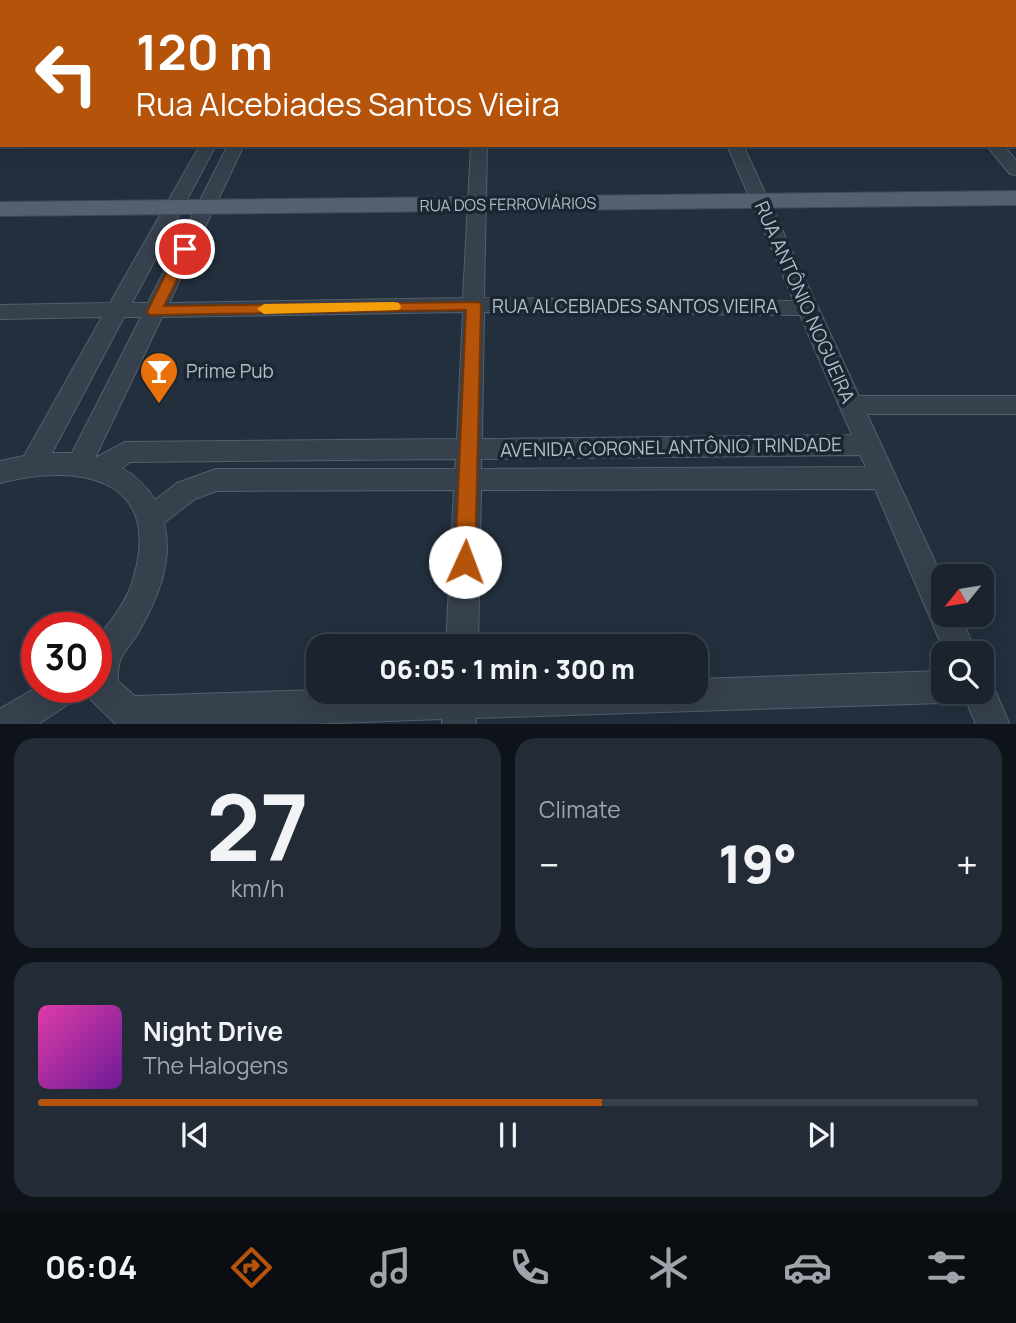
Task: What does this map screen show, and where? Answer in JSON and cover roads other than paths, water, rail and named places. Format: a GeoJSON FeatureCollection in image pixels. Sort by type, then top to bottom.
{"type":"FeatureCollection","features":[{"type":"Feature","properties":{"kind":"main road","name":"RUA DOS FERROVIÁRIOS"},"geometry":{"type":"LineString","coordinates":[[0,209],[1016,198]]}},
{"type":"Feature","properties":{"kind":"street"},"geometry":{"type":"LineString","coordinates":[[12,468],[117,311],[207,147]]}},
{"type":"Feature","properties":{"kind":"street"},"geometry":{"type":"LineString","coordinates":[[90,466],[154,312],[235,147]]}},
{"type":"Feature","properties":{"kind":"street"},"geometry":{"type":"LineString","coordinates":[[462,634],[479,147]]}},
{"type":"Feature","properties":{"kind":"street","name":"RUA ANTÔNIO NOGUEIRA"},"geometry":{"type":"LineString","coordinates":[[736,147],[931,584]]}},
{"type":"Feature","properties":{"kind":"street"},"geometry":{"type":"LineString","coordinates":[[995,147],[1016,170]]}},
{"type":"Feature","properties":{"kind":"street","name":"RUA ALCEBIADES SANTOS VIEIRA"},"geometry":{"type":"LineString","coordinates":[[0,312],[154,312],[474,305],[809,308]]}},
{"type":"Feature","properties":{"kind":"street"},"geometry":{"type":"LineString","coordinates":[[852,405],[1016,405]]}},
{"type":"Feature","properties":{"kind":"street","name":"AVENIDA CORONEL ANTÔNIO TRINDADE"},"geometry":{"type":"LineString","coordinates":[[90,466],[125,452],[869,445]]}},
{"type":"Feature","properties":{"kind":"street"},"geometry":{"type":"LineString","coordinates":[[12,468],[90,466],[123,480],[140,496],[152,518],[155,548],[148,582],[130,620],[112,643]]}},
{"type":"Feature","properties":{"kind":"street","name":"AVENIDA CORONEL ANTÔNIO TRINDADE"},"geometry":{"type":"LineString","coordinates":[[152,518],[186,491],[216,480],[884,478]]}},
{"type":"Feature","properties":{"kind":"street"},"geometry":{"type":"LineString","coordinates":[[112,698],[129,713],[460,706],[931,687]]}},
{"type":"Feature","properties":{"kind":"street"},"geometry":{"type":"LineString","coordinates":[[2,724],[14,720],[41,703]]}},
{"type":"Feature","properties":{"kind":"street"},"geometry":{"type":"LineString","coordinates":[[984,704],[993,724]]}},
{"type":"Feature","properties":{"kind":"place","name":"Prime Pub"},"geometry":{"type":"Point","coordinates":[159,405]}}]}
